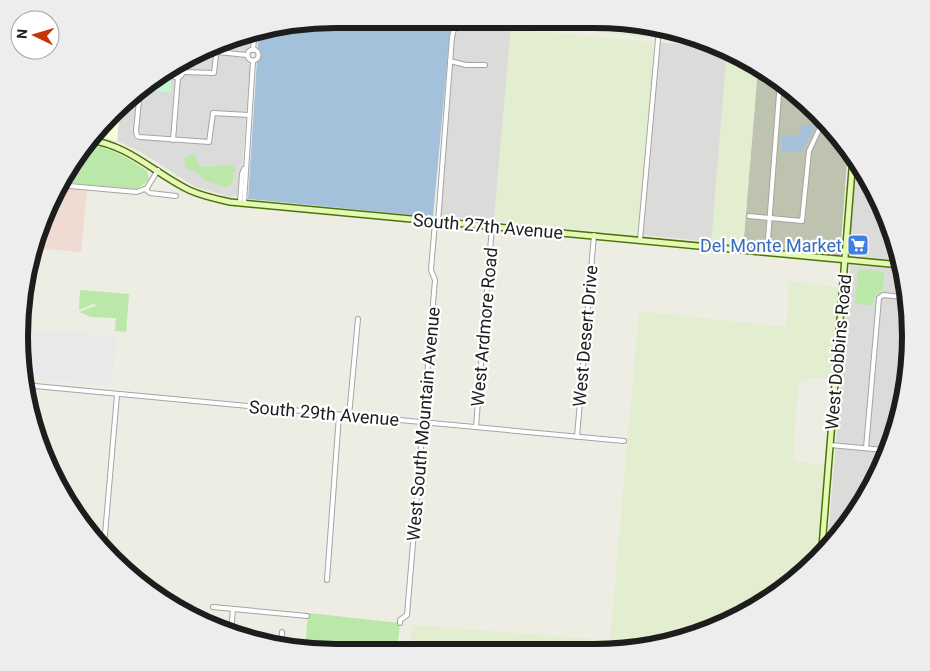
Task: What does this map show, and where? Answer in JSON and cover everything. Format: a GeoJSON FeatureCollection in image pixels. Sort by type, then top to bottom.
{"type":"FeatureCollection","features":[{"type":"Feature","properties":{"kind":"street","name":"West South Mountain Avenue"},"geometry":{"type":"LineString","coordinates":[[400,624],[400,620],[408,615],[422,422],[435,280],[431,270],[452,37],[454,28]]}},
{"type":"Feature","properties":{"kind":"street"},"geometry":{"type":"LineString","coordinates":[[247,55],[253,50],[254,39]]}},
{"type":"Feature","properties":{"kind":"street"},"geometry":{"type":"LineString","coordinates":[[640,240],[658,39]]}},
{"type":"Feature","properties":{"kind":"street"},"geometry":{"type":"LineString","coordinates":[[242,203],[246,174],[244,168],[253,61],[258,55],[253,50]]}},
{"type":"Feature","properties":{"kind":"street"},"geometry":{"type":"LineString","coordinates":[[173,140],[178,77],[183,72],[214,73],[217,52],[247,55],[253,61]]}},
{"type":"Feature","properties":{"kind":"street"},"geometry":{"type":"LineString","coordinates":[[450,61],[466,65],[484,65]]}},
{"type":"Feature","properties":{"kind":"street"},"geometry":{"type":"LineString","coordinates":[[174,73],[178,77]]}},
{"type":"Feature","properties":{"kind":"street"},"geometry":{"type":"LineString","coordinates":[[766,252],[779,89]]}},
{"type":"Feature","properties":{"kind":"street"},"geometry":{"type":"LineString","coordinates":[[139,98],[136,136],[209,142],[213,112],[249,115]]}},
{"type":"Feature","properties":{"kind":"street"},"geometry":{"type":"LineString","coordinates":[[749,216],[802,221],[809,150],[820,126]]}},
{"type":"Feature","properties":{"kind":"street","name":"South 27th Avenue"},"geometry":{"type":"LineString","coordinates":[[96,142],[122,148],[194,192],[218,200],[894,264]]}},
{"type":"Feature","properties":{"kind":"street","name":"West Dobbins Road"},"geometry":{"type":"LineString","coordinates":[[822,543],[852,166]]}},
{"type":"Feature","properties":{"kind":"street"},"geometry":{"type":"LineString","coordinates":[[66,186],[133,192],[145,189],[158,170]]}},
{"type":"Feature","properties":{"kind":"street"},"geometry":{"type":"LineString","coordinates":[[145,189],[150,193],[176,196]]}},
{"type":"Feature","properties":{"kind":"street","name":"West Ardmore Road"},"geometry":{"type":"LineString","coordinates":[[476,427],[492,226]]}},
{"type":"Feature","properties":{"kind":"street","name":"West Desert Drive"},"geometry":{"type":"LineString","coordinates":[[577,437],[594,235]]}},
{"type":"Feature","properties":{"kind":"street"},"geometry":{"type":"LineString","coordinates":[[866,448],[880,296],[900,297]]}},
{"type":"Feature","properties":{"kind":"street"},"geometry":{"type":"LineString","coordinates":[[350,416],[358,319]]}},
{"type":"Feature","properties":{"kind":"street","name":"South 29th Avenue"},"geometry":{"type":"LineString","coordinates":[[31,386],[624,441]]}},
{"type":"Feature","properties":{"kind":"street"},"geometry":{"type":"LineString","coordinates":[[105,540],[117,394]]}},
{"type":"Feature","properties":{"kind":"street"},"geometry":{"type":"LineString","coordinates":[[327,580],[339,415]]}},
{"type":"Feature","properties":{"kind":"street"},"geometry":{"type":"LineString","coordinates":[[830,445],[880,450]]}},
{"type":"Feature","properties":{"kind":"street"},"geometry":{"type":"LineString","coordinates":[[213,607],[308,616]]}},
{"type":"Feature","properties":{"kind":"street"},"geometry":{"type":"LineString","coordinates":[[232,625],[233,609]]}},
{"type":"Feature","properties":{"kind":"street"},"geometry":{"type":"LineString","coordinates":[[282,632],[282,639]]}},
{"type":"Feature","properties":{"kind":"shaded area"},"geometry":{"type":"Polygon","coordinates":[[[457,28],[511,28],[494,221],[440,215],[453,42],[457,28]]]}},
{"type":"Feature","properties":{"kind":"shaded area"},"geometry":{"type":"Polygon","coordinates":[[[552,28],[615,28],[655,33],[656,38],[552,28]]]}},
{"type":"Feature","properties":{"kind":"shaded area"},"geometry":{"type":"Polygon","coordinates":[[[511,29],[654,42],[651,74],[654,74],[639,235],[494,221],[511,29]]]}},
{"type":"Feature","properties":{"kind":"shaded area"},"geometry":{"type":"Polygon","coordinates":[[[663,35],[690,43],[663,41],[663,35]]]}},
{"type":"Feature","properties":{"kind":"shaded area"},"geometry":{"type":"Polygon","coordinates":[[[252,39],[242,167],[237,196],[230,197],[195,187],[141,152],[117,141],[119,117],[148,91],[164,79],[199,59],[252,39]]]}},
{"type":"Feature","properties":{"kind":"shaded area"},"geometry":{"type":"Polygon","coordinates":[[[658,42],[700,46],[727,57],[712,242],[643,235],[658,42]]]}},
{"type":"Feature","properties":{"kind":"shaded area"},"geometry":{"type":"Polygon","coordinates":[[[727,57],[757,74],[743,248],[711,244],[727,57]]]}},
{"type":"Feature","properties":{"kind":"shaded area"},"geometry":{"type":"Polygon","coordinates":[[[757,74],[798,104],[826,132],[847,159],[840,256],[743,248],[757,74]]]}},
{"type":"Feature","properties":{"kind":"shaded area"},"geometry":{"type":"Polygon","coordinates":[[[170,75],[171,92],[149,90],[170,75]]]}},
{"type":"Feature","properties":{"kind":"shaded area"},"geometry":{"type":"Polygon","coordinates":[[[119,117],[117,141],[100,136],[119,117]]]}},
{"type":"Feature","properties":{"kind":"shaded area"},"geometry":{"type":"Polygon","coordinates":[[[854,170],[871,199],[886,236],[894,262],[851,258],[849,256],[854,170]]]}},
{"type":"Feature","properties":{"kind":"shaded area"},"geometry":{"type":"Polygon","coordinates":[[[65,189],[87,191],[81,252],[40,248],[51,218],[65,189]]]}},
{"type":"Feature","properties":{"kind":"shaded area"},"geometry":{"type":"Polygon","coordinates":[[[851,239],[855,240],[854,249],[861,252],[860,258],[849,255],[851,239]]]}},
{"type":"Feature","properties":{"kind":"shaded area"},"geometry":{"type":"Polygon","coordinates":[[[850,265],[895,269],[902,315],[902,356],[897,396],[886,435],[871,472],[851,507],[828,536],[850,265]]]}},
{"type":"Feature","properties":{"kind":"shaded area"},"geometry":{"type":"Polygon","coordinates":[[[788,281],[840,287],[832,378],[812,378],[798,384],[793,461],[826,465],[819,546],[782,580],[766,592],[731,612],[694,627],[655,638],[626,642],[610,640],[639,311],[787,327],[788,281]]]}},
{"type":"Feature","properties":{"kind":"shaded area"},"geometry":{"type":"Polygon","coordinates":[[[34,331],[85,332],[89,337],[116,337],[112,386],[34,379],[30,374],[34,331]]]}},
{"type":"Feature","properties":{"kind":"shaded area"},"geometry":{"type":"Polygon","coordinates":[[[412,625],[606,640],[606,643],[594,644],[411,644],[412,625]]]}},
{"type":"Feature","properties":{"kind":"green space"},"geometry":{"type":"Polygon","coordinates":[[[93,146],[111,150],[125,157],[147,171],[149,180],[137,189],[69,182],[93,146]]]}},
{"type":"Feature","properties":{"kind":"green space"},"geometry":{"type":"Polygon","coordinates":[[[192,154],[195,156],[199,166],[234,166],[235,172],[230,174],[234,175],[232,184],[227,187],[206,181],[197,172],[186,168],[184,159],[192,154]]]}},
{"type":"Feature","properties":{"kind":"green space"},"geometry":{"type":"Polygon","coordinates":[[[858,269],[884,272],[883,290],[875,295],[873,305],[855,304],[858,269]]]}},
{"type":"Feature","properties":{"kind":"green space"},"geometry":{"type":"Polygon","coordinates":[[[80,290],[129,294],[126,332],[115,331],[116,318],[91,317],[79,312],[97,305],[94,304],[79,310],[80,290]]]}},
{"type":"Feature","properties":{"kind":"green space"},"geometry":{"type":"Polygon","coordinates":[[[308,613],[400,623],[398,644],[306,642],[308,613]]]}},
{"type":"Feature","properties":{"kind":"water"},"geometry":{"type":"Polygon","coordinates":[[[315,28],[450,28],[433,217],[248,199],[258,37],[275,33],[315,28]]]}},
{"type":"Feature","properties":{"kind":"water"},"geometry":{"type":"Polygon","coordinates":[[[802,124],[815,126],[802,151],[782,152],[782,136],[799,135],[802,124]]]}},
{"type":"Feature","properties":{"kind":"place","name":"Del Monte Market"},"geometry":{"type":"Point","coordinates":[858,245]}}]}
